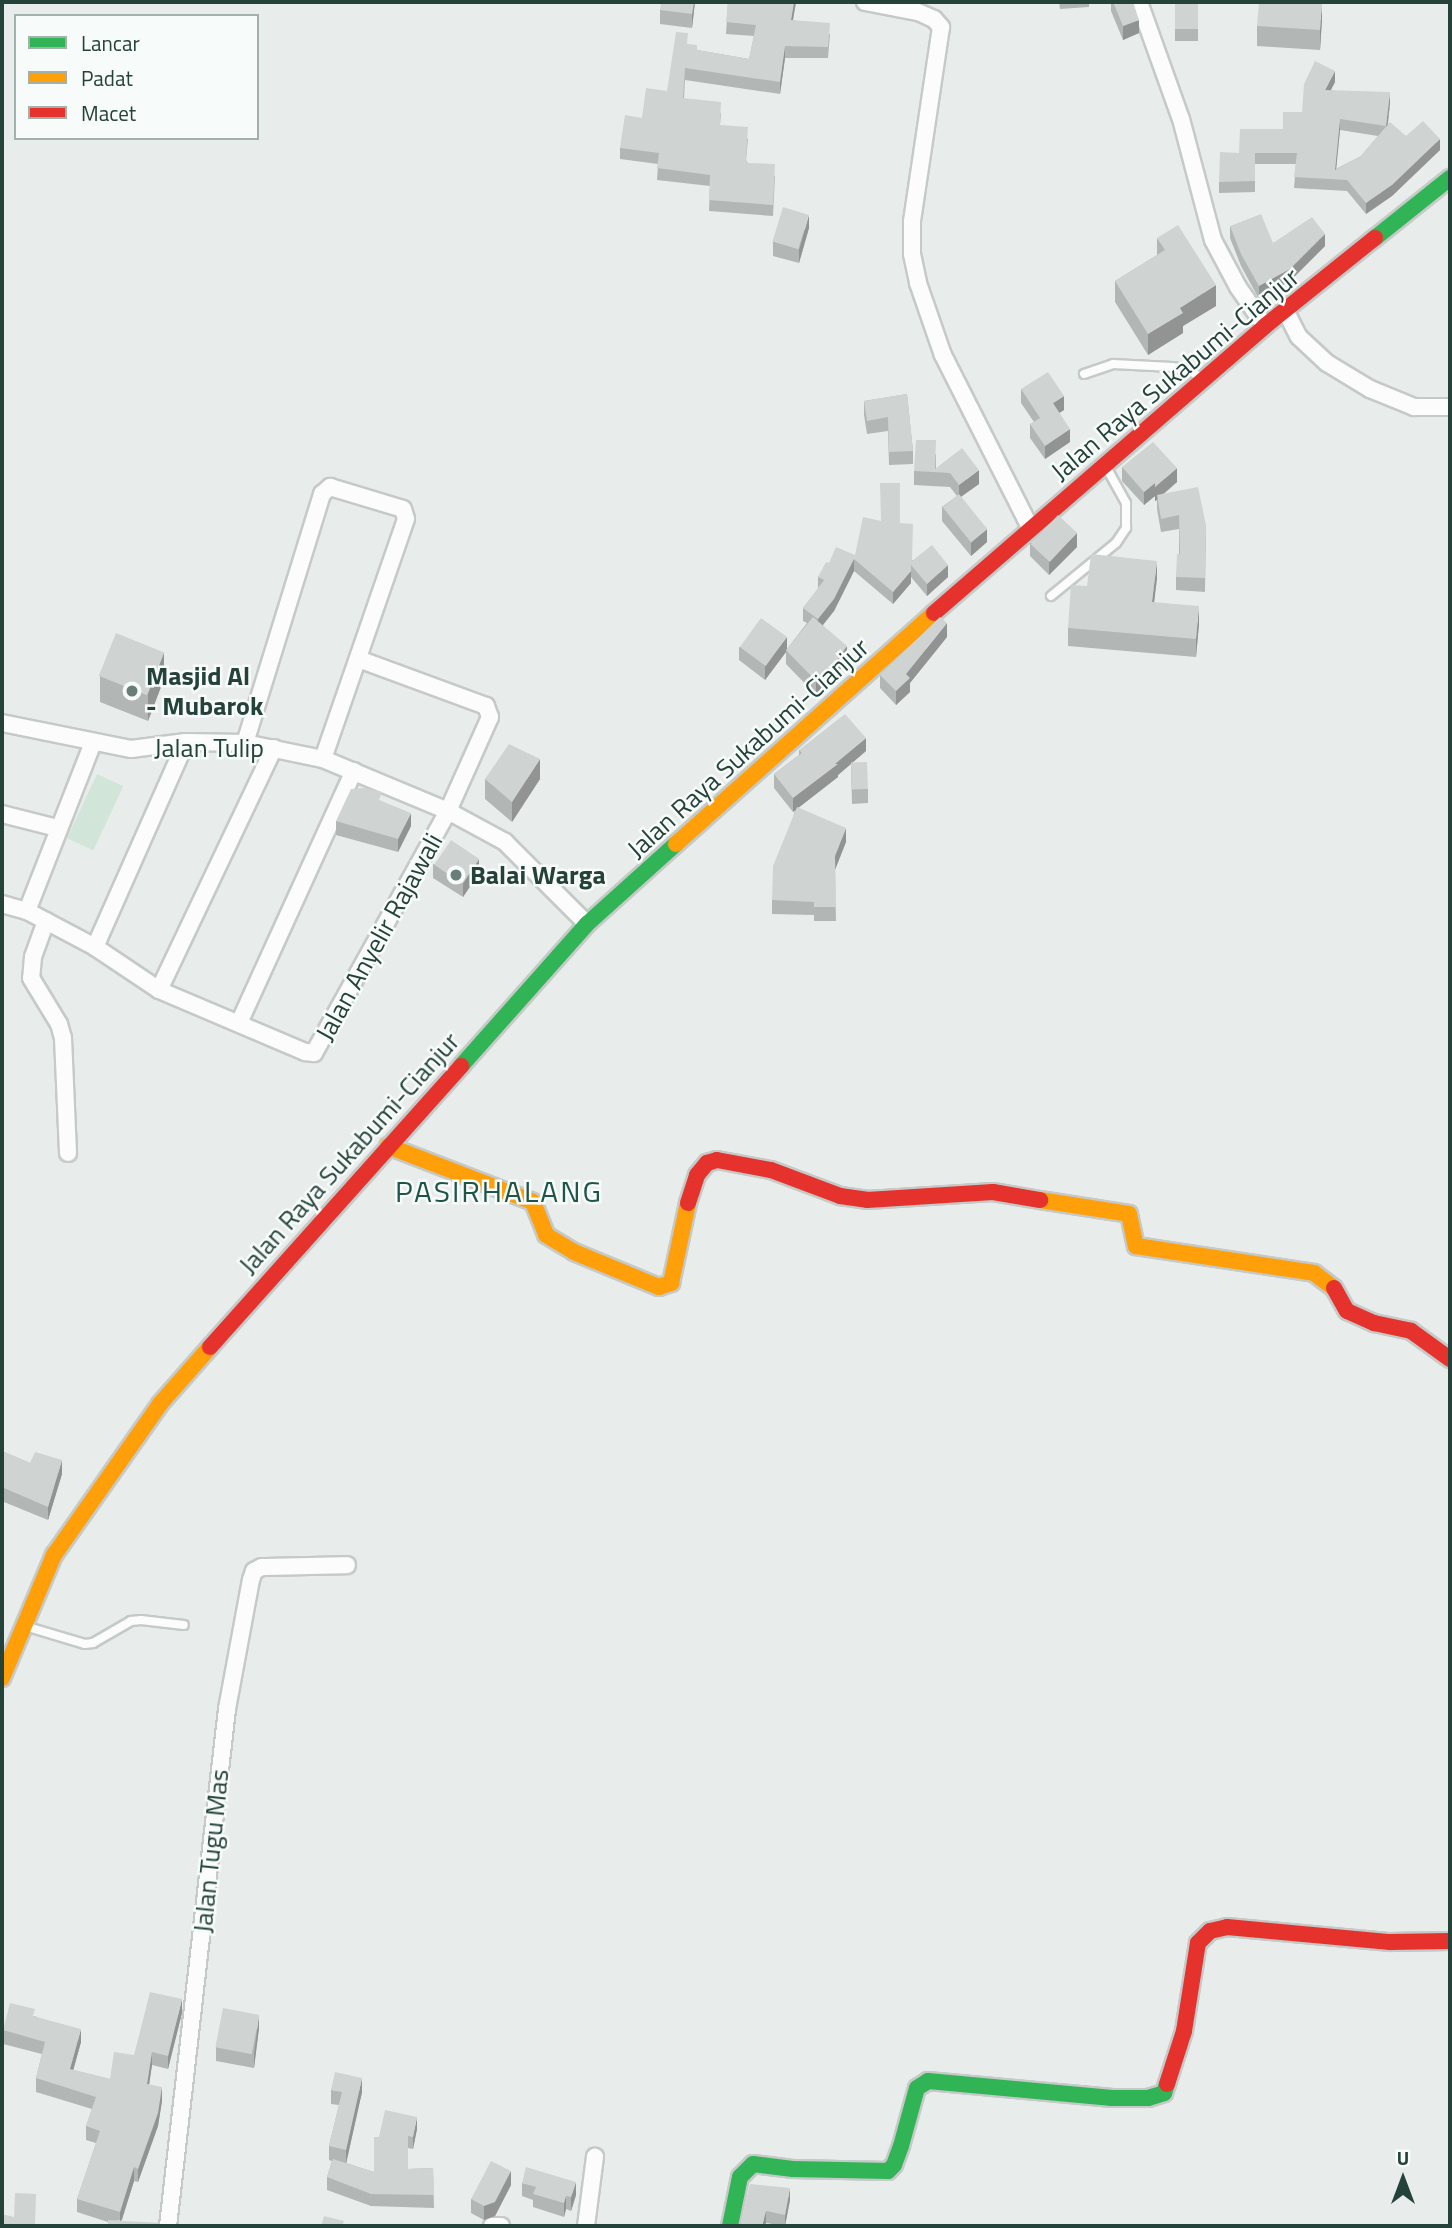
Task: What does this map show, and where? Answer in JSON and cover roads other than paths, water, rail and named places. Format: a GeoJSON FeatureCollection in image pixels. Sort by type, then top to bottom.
{"type":"FeatureCollection","features":[{"type":"Feature","properties":{"kind":"main road","name":"Jalan Raya Sukabumi-Cianjur"},"geometry":{"type":"LineString","coordinates":[[2,1678],[22,1625],[54,1555],[160,1404],[587,924],[1030,527],[1265,326],[1450,178]]}},
{"type":"Feature","properties":{"kind":"main road"},"geometry":{"type":"LineString","coordinates":[[388,1146],[533,1202],[546,1235],[574,1252],[659,1287],[671,1283],[683,1217],[697,1175],[707,1163],[717,1160],[771,1170],[840,1196],[867,1200],[993,1192],[1129,1214],[1136,1246],[1314,1273],[1331,1284],[1347,1311],[1374,1323],[1411,1331],[1450,1359]]}},
{"type":"Feature","properties":{"kind":"main road"},"geometry":{"type":"LineString","coordinates":[[730,2226],[740,2177],[745,2169],[753,2164],[793,2169],[888,2171],[894,2165],[901,2146],[917,2088],[928,2081],[1112,2098],[1148,2098],[1164,2093],[1184,2031],[1198,1943],[1210,1931],[1227,1927],[1390,1942],[1450,1941]]}},
{"type":"Feature","properties":{"kind":"street"},"geometry":{"type":"LineString","coordinates":[[865,2],[918,12],[934,19],[941,27],[912,222],[912,254],[918,283],[943,355],[1030,527]]}},
{"type":"Feature","properties":{"kind":"street"},"geometry":{"type":"LineString","coordinates":[[1139,2],[1181,119],[1213,240],[1238,287],[1265,326]]}},
{"type":"Feature","properties":{"kind":"street"},"geometry":{"type":"LineString","coordinates":[[1285,310],[1299,337],[1327,363],[1370,389],[1414,407],[1450,407]]}},
{"type":"Feature","properties":{"kind":"street"},"geometry":{"type":"LineString","coordinates":[[245,743],[323,494],[330,487],[406,512],[323,759]]}},
{"type":"Feature","properties":{"kind":"street"},"geometry":{"type":"LineString","coordinates":[[358,659],[489,710],[490,717],[448,811]]}},
{"type":"Feature","properties":{"kind":"street","name":"Jalan Tulip"},"geometry":{"type":"LineString","coordinates":[[2,723],[93,743],[131,748],[186,742],[245,743],[323,759],[448,811],[505,842],[587,924]]}},
{"type":"Feature","properties":{"kind":"street"},"geometry":{"type":"LineString","coordinates":[[94,947],[186,742]]}},
{"type":"Feature","properties":{"kind":"street"},"geometry":{"type":"LineString","coordinates":[[27,911],[57,828],[93,743]]}},
{"type":"Feature","properties":{"kind":"street"},"geometry":{"type":"LineString","coordinates":[[159,990],[274,748]]}},
{"type":"Feature","properties":{"kind":"street"},"geometry":{"type":"LineString","coordinates":[[239,1023],[354,772]]}},
{"type":"Feature","properties":{"kind":"street","name":"Jalan Anyelir Rajawali"},"geometry":{"type":"LineString","coordinates":[[2,904],[27,911],[94,947],[159,990],[305,1052],[314,1053],[448,811]]}},
{"type":"Feature","properties":{"kind":"street"},"geometry":{"type":"LineString","coordinates":[[2,814],[57,828]]}},
{"type":"Feature","properties":{"kind":"street"},"geometry":{"type":"LineString","coordinates":[[46,921],[33,957],[31,978],[59,1024],[63,1038],[68,1153]]}},
{"type":"Feature","properties":{"kind":"street","name":"Jalan Tugu Mas"},"geometry":{"type":"LineString","coordinates":[[168,2226],[227,1709],[251,1580],[254,1572],[262,1567],[347,1565]]}},
{"type":"Feature","properties":{"kind":"street"},"geometry":{"type":"LineString","coordinates":[[586,2226],[595,2157]]}},
{"type":"Feature","properties":{"kind":"street"},"geometry":{"type":"LineString","coordinates":[[492,2226],[501,2226]]}},
{"type":"Feature","properties":{"kind":"lane"},"geometry":{"type":"LineString","coordinates":[[1084,374],[1113,364],[1187,369],[1205,380]]}},
{"type":"Feature","properties":{"kind":"lane"},"geometry":{"type":"LineString","coordinates":[[1051,596],[1116,543],[1126,528],[1126,503],[1105,464]]}},
{"type":"Feature","properties":{"kind":"lane"},"geometry":{"type":"LineString","coordinates":[[22,1625],[85,1644],[104,1638],[131,1621],[184,1625]]}},
{"type":"Feature","properties":{"kind":"place","name":"Masjid Al - Mubarok"},"geometry":{"type":"Point","coordinates":[132,691]}},
{"type":"Feature","properties":{"kind":"place","name":"Balai Warga"},"geometry":{"type":"Point","coordinates":[456,875]}},
{"type":"Feature","properties":{"kind":"district","name":"PASIRHALANG"},"geometry":{"type":"Point","coordinates":[499,1191]}}]}
